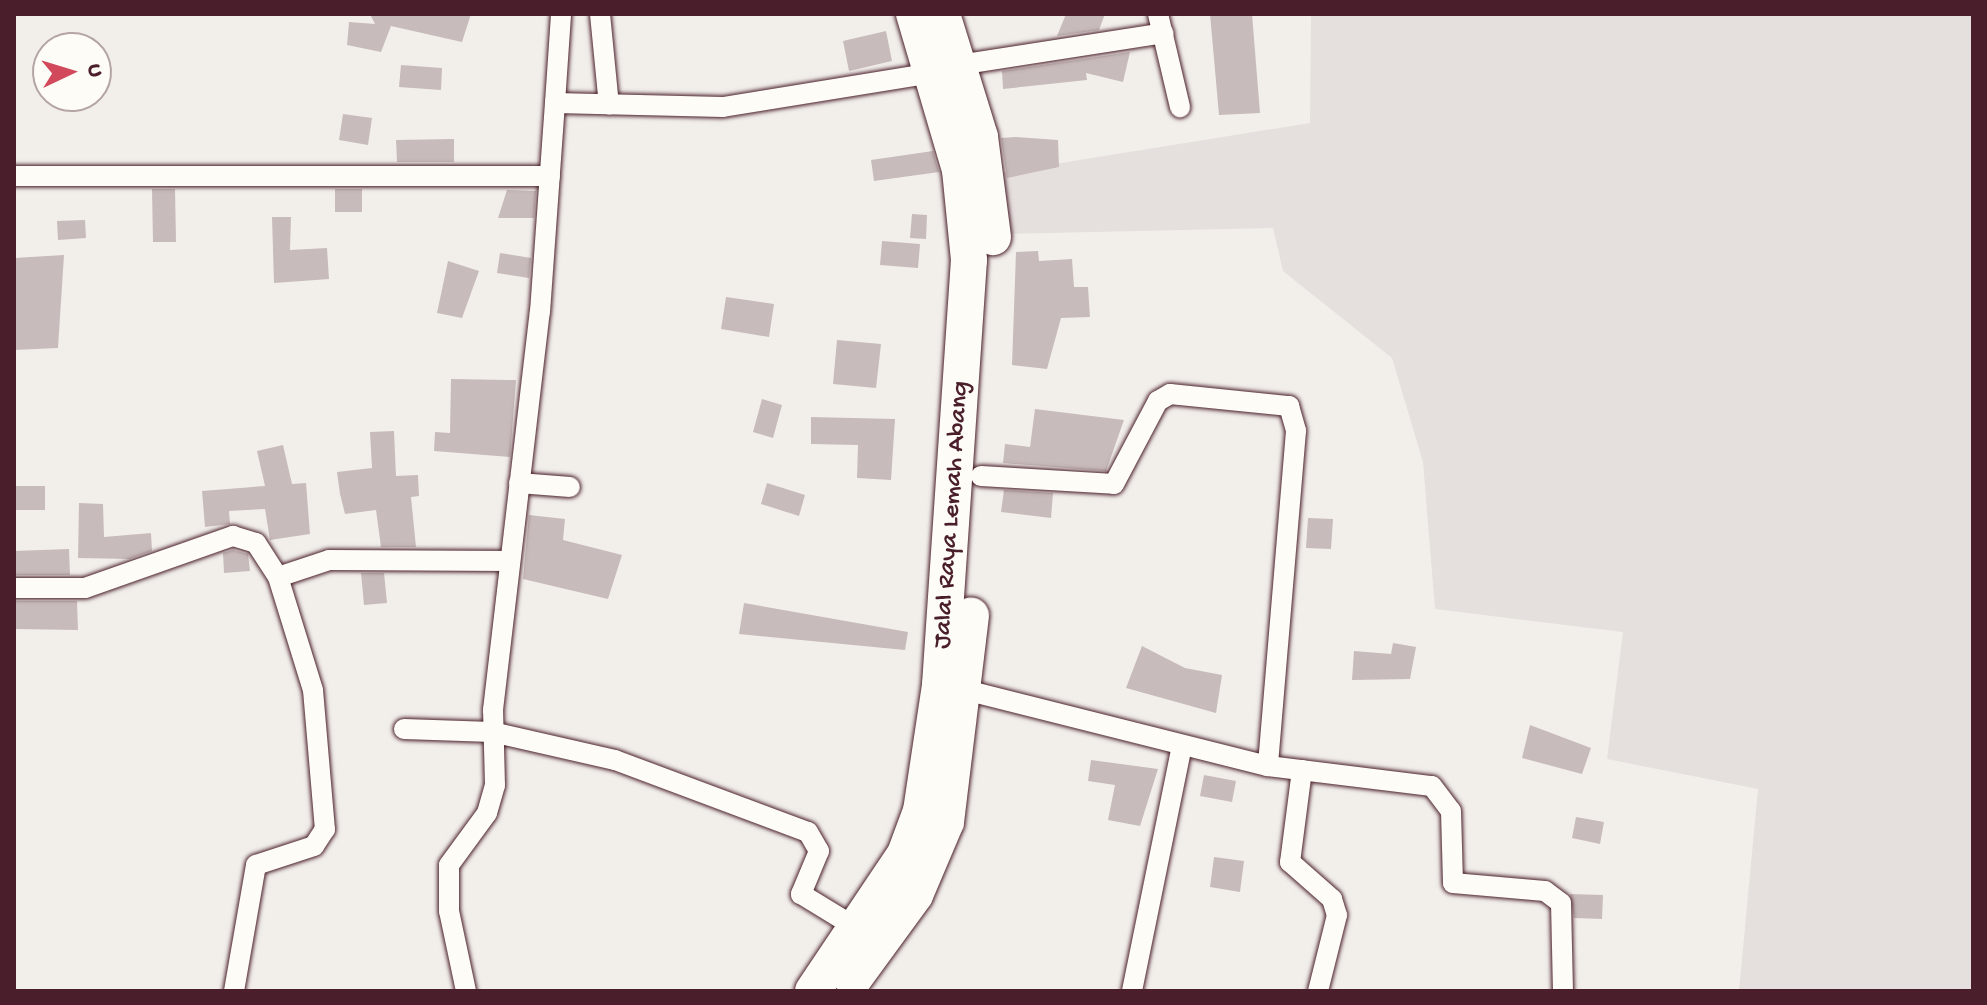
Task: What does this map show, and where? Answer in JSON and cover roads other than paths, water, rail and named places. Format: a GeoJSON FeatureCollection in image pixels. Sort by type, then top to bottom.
{"type":"FeatureCollection","features":[{"type":"Feature","properties":{"kind":"highway","name":"Jalal Raya Lemah Abang"},"geometry":{"type":"LineString","coordinates":[[845,991],[933,858],[956,776],[981,476],[992,212],[946,69],[914,14]]}},
{"type":"Feature","properties":{"kind":"highway","name":"Jalal Raya Lemah Abang"},"geometry":{"type":"LineString","coordinates":[[813,991],[860,930],[921,811],[946,620],[969,260],[967,201],[946,69],[942,14]]}},
{"type":"Feature","properties":{"kind":"street"},"geometry":{"type":"LineString","coordinates":[[466,991],[448,875],[455,851],[492,803],[492,732],[550,176],[561,14]]}},
{"type":"Feature","properties":{"kind":"street"},"geometry":{"type":"LineString","coordinates":[[600,14],[609,105]]}},
{"type":"Feature","properties":{"kind":"street"},"geometry":{"type":"LineString","coordinates":[[555,103],[723,107],[946,69],[1161,24],[1180,107]]}},
{"type":"Feature","properties":{"kind":"street"},"geometry":{"type":"LineString","coordinates":[[14,176],[550,176]]}},
{"type":"Feature","properties":{"kind":"street"},"geometry":{"type":"LineString","coordinates":[[981,476],[1114,484],[1158,401],[1170,394],[1289,406],[1296,431],[1268,766]]}},
{"type":"Feature","properties":{"kind":"street"},"geometry":{"type":"LineString","coordinates":[[519,483],[570,487]]}},
{"type":"Feature","properties":{"kind":"street"},"geometry":{"type":"LineString","coordinates":[[14,588],[85,588],[233,536],[256,543],[278,577],[313,690],[325,829],[314,846],[256,865],[234,991]]}},
{"type":"Feature","properties":{"kind":"street"},"geometry":{"type":"LineString","coordinates":[[278,577],[343,559],[510,561]]}},
{"type":"Feature","properties":{"kind":"street"},"geometry":{"type":"LineString","coordinates":[[965,690],[1268,766],[1441,790],[1451,811],[1453,883],[1545,891],[1561,903],[1563,991]]}},
{"type":"Feature","properties":{"kind":"street"},"geometry":{"type":"LineString","coordinates":[[404,729],[492,732],[615,760],[808,832],[819,851],[801,894],[860,930]]}},
{"type":"Feature","properties":{"kind":"street"},"geometry":{"type":"LineString","coordinates":[[1132,991],[1182,746]]}},
{"type":"Feature","properties":{"kind":"street"},"geometry":{"type":"LineString","coordinates":[[1302,770],[1290,862],[1332,899],[1337,915],[1318,991]]}}]}
